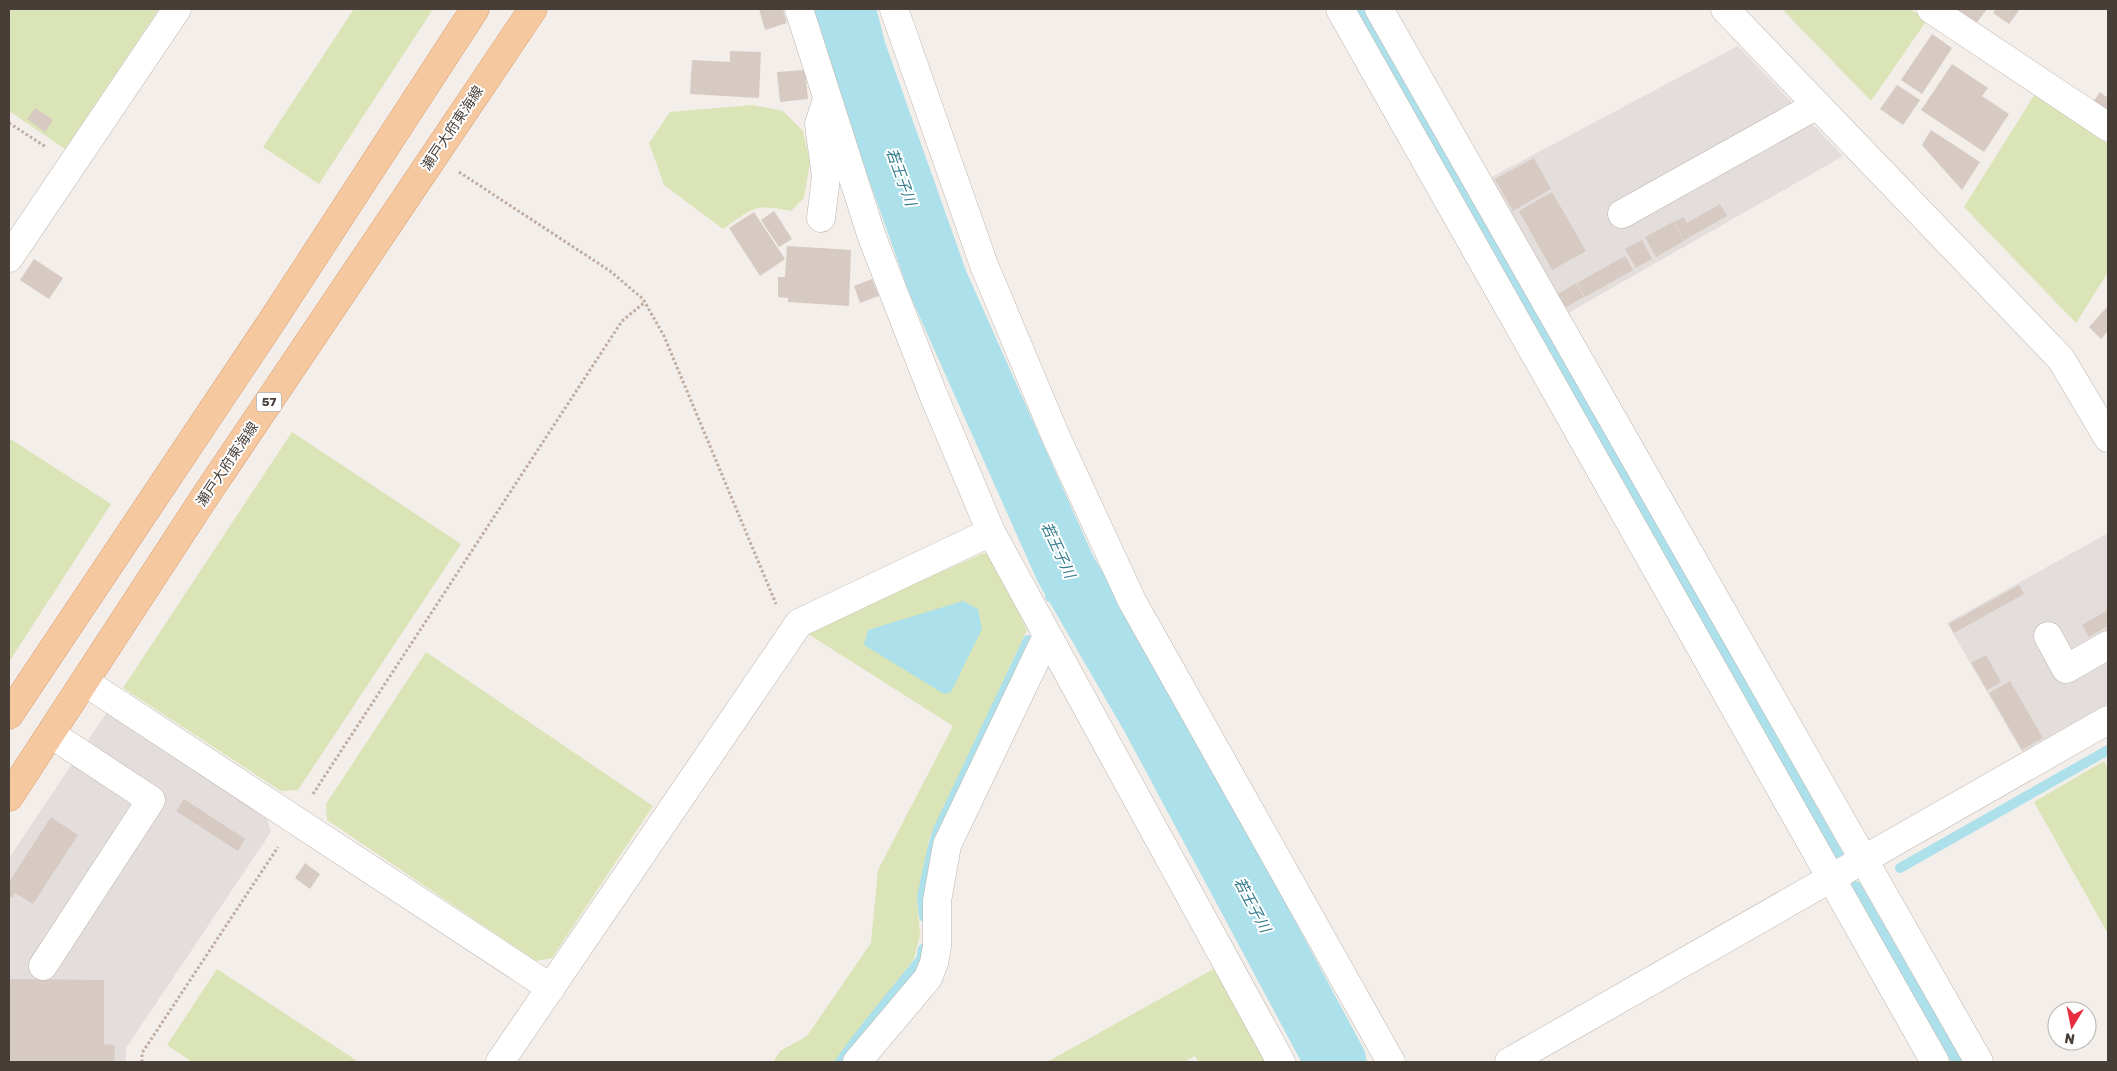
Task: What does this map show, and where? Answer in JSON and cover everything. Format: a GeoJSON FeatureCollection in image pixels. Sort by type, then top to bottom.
{"type":"FeatureCollection","features":[{"type":"Feature","properties":{"kind":"main road"},"geometry":{"type":"LineString","coordinates":[[9,715],[272,321],[475,9]]}},
{"type":"Feature","properties":{"kind":"main road","name":"瀬戸大府東海線"},"geometry":{"type":"LineString","coordinates":[[9,797],[212,487],[533,9]]}},
{"type":"Feature","properties":{"kind":"street"},"geometry":{"type":"LineString","coordinates":[[9,258],[177,9]]}},
{"type":"Feature","properties":{"kind":"street"},"geometry":{"type":"LineString","coordinates":[[799,9],[872,237],[933,394],[991,532],[1281,1062]]}},
{"type":"Feature","properties":{"kind":"street"},"geometry":{"type":"LineString","coordinates":[[894,9],[984,265],[1056,437],[1132,601],[1391,1062]]}},
{"type":"Feature","properties":{"kind":"street"},"geometry":{"type":"LineString","coordinates":[[1340,9],[1935,1062]]}},
{"type":"Feature","properties":{"kind":"street"},"geometry":{"type":"LineString","coordinates":[[1379,9],[1979,1062]]}},
{"type":"Feature","properties":{"kind":"street"},"geometry":{"type":"LineString","coordinates":[[1725,9],[2061,360],[2108,438]]}},
{"type":"Feature","properties":{"kind":"street"},"geometry":{"type":"LineString","coordinates":[[1931,9],[2108,127]]}},
{"type":"Feature","properties":{"kind":"street"},"geometry":{"type":"LineString","coordinates":[[821,218],[826,177],[819,124],[828,95]]}},
{"type":"Feature","properties":{"kind":"street"},"geometry":{"type":"LineString","coordinates":[[1622,214],[1816,105]]}},
{"type":"Feature","properties":{"kind":"street"},"geometry":{"type":"LineString","coordinates":[[500,1062],[799,623],[991,532]]}},
{"type":"Feature","properties":{"kind":"street"},"geometry":{"type":"LineString","coordinates":[[857,1062],[928,978],[937,946],[937,901],[948,846],[1047,636]]}},
{"type":"Feature","properties":{"kind":"street"},"geometry":{"type":"LineString","coordinates":[[2048,636],[2066,668],[2108,645]]}},
{"type":"Feature","properties":{"kind":"street"},"geometry":{"type":"LineString","coordinates":[[85,682],[551,988]]}},
{"type":"Feature","properties":{"kind":"street"},"geometry":{"type":"LineString","coordinates":[[1509,1062],[2108,720]]}},
{"type":"Feature","properties":{"kind":"street"},"geometry":{"type":"LineString","coordinates":[[43,966],[151,800],[50,734]]}},
{"type":"Feature","properties":{"kind":"path"},"geometry":{"type":"LineString","coordinates":[[9,123],[72,165]]}},
{"type":"Feature","properties":{"kind":"path"},"geometry":{"type":"LineString","coordinates":[[434,155],[610,272],[645,302],[664,336],[776,604],[794,630]]}},
{"type":"Feature","properties":{"kind":"path"},"geometry":{"type":"LineString","coordinates":[[142,1062],[142,1053],[622,321],[645,302]]}},
{"type":"Feature","properties":{"kind":"shaded area"},"geometry":{"type":"Polygon","coordinates":[[[1738,46],[1843,156],[1563,316],[1486,180],[1738,46]]]}},
{"type":"Feature","properties":{"kind":"shaded area"},"geometry":{"type":"Polygon","coordinates":[[[2108,533],[2108,704],[2022,752],[1947,623],[2108,533]]]}},
{"type":"Feature","properties":{"kind":"shaded area"},"geometry":{"type":"Polygon","coordinates":[[[107,712],[266,816],[271,832],[126,1048],[126,1062],[9,1062],[9,858],[107,712]]]}},
{"type":"Feature","properties":{"kind":"green space"},"geometry":{"type":"Polygon","coordinates":[[[9,9],[159,9],[65,149],[9,111],[9,9]]]}},
{"type":"Feature","properties":{"kind":"green space"},"geometry":{"type":"Polygon","coordinates":[[[354,9],[433,9],[319,184],[263,147],[354,9]]]}},
{"type":"Feature","properties":{"kind":"green space"},"geometry":{"type":"Polygon","coordinates":[[[1782,9],[1910,9],[1927,20],[1871,101],[1782,9]]]}},
{"type":"Feature","properties":{"kind":"green space"},"geometry":{"type":"Polygon","coordinates":[[[2035,94],[2108,144],[2108,272],[2076,323],[1964,207],[2035,94]]]}},
{"type":"Feature","properties":{"kind":"green space"},"geometry":{"type":"Polygon","coordinates":[[[753,105],[783,111],[803,131],[810,162],[804,198],[791,211],[769,207],[754,209],[723,229],[664,185],[649,143],[670,112],[753,105]]]}},
{"type":"Feature","properties":{"kind":"green space"},"geometry":{"type":"Polygon","coordinates":[[[292,432],[461,544],[298,790],[281,791],[123,688],[292,432]]]}},
{"type":"Feature","properties":{"kind":"green space"},"geometry":{"type":"Polygon","coordinates":[[[9,438],[111,504],[9,662],[9,438]]]}},
{"type":"Feature","properties":{"kind":"green space"},"geometry":{"type":"Polygon","coordinates":[[[984,553],[989,555],[1027,630],[929,840],[917,900],[920,935],[914,959],[836,1062],[773,1062],[780,1051],[807,1036],[871,943],[878,870],[953,726],[805,632],[984,553]]]}},
{"type":"Feature","properties":{"kind":"green space"},"geometry":{"type":"Polygon","coordinates":[[[426,652],[653,806],[552,958],[536,961],[327,820],[326,804],[426,652]]]}},
{"type":"Feature","properties":{"kind":"green space"},"geometry":{"type":"Polygon","coordinates":[[[2104,761],[2108,768],[2107,932],[2034,802],[2104,761]]]}},
{"type":"Feature","properties":{"kind":"green space"},"geometry":{"type":"Polygon","coordinates":[[[1217,967],[1269,1062],[1199,1062],[1195,1056],[1184,1062],[1047,1062],[1217,967]]]}},
{"type":"Feature","properties":{"kind":"green space"},"geometry":{"type":"Polygon","coordinates":[[[217,969],[359,1062],[192,1062],[167,1045],[217,969]]]}},
{"type":"Feature","properties":{"kind":"water"},"geometry":{"type":"Polygon","coordinates":[[[963,601],[978,609],[982,629],[951,692],[944,694],[864,645],[868,630],[963,601]]]}},
{"type":"Feature","properties":{"kind":"building"},"geometry":{"type":"Polygon","coordinates":[[[759,9],[783,9],[787,23],[765,30],[759,9]]]}},
{"type":"Feature","properties":{"kind":"building"},"geometry":{"type":"Polygon","coordinates":[[[1952,9],[1987,9],[1975,25],[1952,9]]]}},
{"type":"Feature","properties":{"kind":"building"},"geometry":{"type":"Polygon","coordinates":[[[1996,9],[2020,9],[2009,24],[1993,13],[1996,9]]]}},
{"type":"Feature","properties":{"kind":"building"},"geometry":{"type":"Polygon","coordinates":[[[1932,34],[1952,48],[1922,94],[1901,80],[1932,34]]]}},
{"type":"Feature","properties":{"kind":"building"},"geometry":{"type":"Polygon","coordinates":[[[730,51],[761,52],[759,98],[690,94],[692,60],[730,62],[730,51]]]}},
{"type":"Feature","properties":{"kind":"building"},"geometry":{"type":"Polygon","coordinates":[[[1952,64],[1988,88],[1982,96],[2009,114],[1984,152],[1921,110],[1952,64]]]}},
{"type":"Feature","properties":{"kind":"building"},"geometry":{"type":"Polygon","coordinates":[[[805,70],[808,99],[780,102],[777,72],[805,70]]]}},
{"type":"Feature","properties":{"kind":"building"},"geometry":{"type":"Polygon","coordinates":[[[1897,85],[1920,100],[1903,125],[1880,109],[1897,85]]]}},
{"type":"Feature","properties":{"kind":"building"},"geometry":{"type":"Polygon","coordinates":[[[2100,92],[2108,98],[2108,111],[2093,102],[2100,92]]]}},
{"type":"Feature","properties":{"kind":"building"},"geometry":{"type":"Polygon","coordinates":[[[35,108],[53,120],[45,132],[27,119],[35,108]]]}},
{"type":"Feature","properties":{"kind":"building"},"geometry":{"type":"Polygon","coordinates":[[[1931,130],[1980,162],[1962,190],[1922,145],[1931,130]]]}},
{"type":"Feature","properties":{"kind":"building"},"geometry":{"type":"Polygon","coordinates":[[[1534,158],[1551,189],[1513,211],[1495,179],[1534,158]]]}},
{"type":"Feature","properties":{"kind":"building"},"geometry":{"type":"Polygon","coordinates":[[[1552,192],[1586,251],[1552,270],[1519,211],[1552,192]]]}},
{"type":"Feature","properties":{"kind":"building"},"geometry":{"type":"Polygon","coordinates":[[[1720,204],[1727,216],[1684,240],[1674,222],[1683,217],[1687,223],[1720,204]]]}},
{"type":"Feature","properties":{"kind":"building"},"geometry":{"type":"Polygon","coordinates":[[[774,211],[792,239],[779,247],[761,220],[774,211]]]}},
{"type":"Feature","properties":{"kind":"building"},"geometry":{"type":"Polygon","coordinates":[[[754,212],[785,259],[760,276],[729,228],[754,212]]]}},
{"type":"Feature","properties":{"kind":"building"},"geometry":{"type":"Polygon","coordinates":[[[1673,222],[1684,241],[1656,257],[1645,237],[1673,222]]]}},
{"type":"Feature","properties":{"kind":"building"},"geometry":{"type":"Polygon","coordinates":[[[1642,240],[1652,259],[1636,268],[1625,249],[1642,240]]]}},
{"type":"Feature","properties":{"kind":"building"},"geometry":{"type":"Polygon","coordinates":[[[787,246],[851,250],[849,306],[788,302],[788,298],[778,297],[778,277],[785,277],[787,246]]]}},
{"type":"Feature","properties":{"kind":"building"},"geometry":{"type":"Polygon","coordinates":[[[1625,256],[1633,270],[1585,297],[1577,283],[1625,256]]]}},
{"type":"Feature","properties":{"kind":"building"},"geometry":{"type":"Polygon","coordinates":[[[34,259],[63,278],[49,299],[20,280],[34,259]]]}},
{"type":"Feature","properties":{"kind":"building"},"geometry":{"type":"Polygon","coordinates":[[[872,279],[879,296],[860,303],[854,286],[872,279]]]}},
{"type":"Feature","properties":{"kind":"building"},"geometry":{"type":"Polygon","coordinates":[[[1576,283],[1584,297],[1566,307],[1558,294],[1576,283]]]}},
{"type":"Feature","properties":{"kind":"building"},"geometry":{"type":"Polygon","coordinates":[[[2106,308],[2108,310],[2108,331],[2101,339],[2089,327],[2106,308]]]}},
{"type":"Feature","properties":{"kind":"building"},"geometry":{"type":"Polygon","coordinates":[[[2019,585],[2024,594],[1954,633],[1949,624],[2019,585]]]}},
{"type":"Feature","properties":{"kind":"building"},"geometry":{"type":"Polygon","coordinates":[[[2108,610],[2108,626],[2089,637],[2082,625],[2108,610]]]}},
{"type":"Feature","properties":{"kind":"building"},"geometry":{"type":"Polygon","coordinates":[[[1986,655],[2001,682],[1987,690],[1971,663],[1986,655]]]}},
{"type":"Feature","properties":{"kind":"building"},"geometry":{"type":"Polygon","coordinates":[[[2010,681],[2043,738],[2022,750],[1989,693],[2010,681]]]}},
{"type":"Feature","properties":{"kind":"building"},"geometry":{"type":"Polygon","coordinates":[[[184,799],[245,839],[238,851],[176,811],[184,799]]]}},
{"type":"Feature","properties":{"kind":"building"},"geometry":{"type":"Polygon","coordinates":[[[51,817],[78,835],[33,904],[15,893],[12,898],[9,896],[9,882],[51,817]]]}},
{"type":"Feature","properties":{"kind":"building"},"geometry":{"type":"Polygon","coordinates":[[[305,863],[320,874],[310,889],[295,878],[305,863]]]}},
{"type":"Feature","properties":{"kind":"building"},"geometry":{"type":"Polygon","coordinates":[[[9,979],[104,980],[104,1044],[115,1045],[114,1062],[9,1062],[9,979]]]}},
{"type":"Feature","properties":{"kind":"waterway","name":"若王子川"},"geometry":{"type":"LineString","coordinates":[[845,9],[856,52],[938,283],[1065,568],[1153,720],[1336,1062]]}},
{"type":"Feature","properties":{"kind":"waterway"},"geometry":{"type":"LineString","coordinates":[[1361,9],[1839,856]]}},
{"type":"Feature","properties":{"kind":"waterway"},"geometry":{"type":"LineString","coordinates":[[1050,597],[1065,568]]}},
{"type":"Feature","properties":{"kind":"waterway"},"geometry":{"type":"LineString","coordinates":[[924,917],[922,897],[938,830],[1028,640]]}},
{"type":"Feature","properties":{"kind":"waterway"},"geometry":{"type":"LineString","coordinates":[[1900,868],[2108,750]]}},
{"type":"Feature","properties":{"kind":"waterway"},"geometry":{"type":"LineString","coordinates":[[1856,886],[1957,1062]]}},
{"type":"Feature","properties":{"kind":"waterway"},"geometry":{"type":"LineString","coordinates":[[840,1062],[921,959],[923,949]]}}]}
